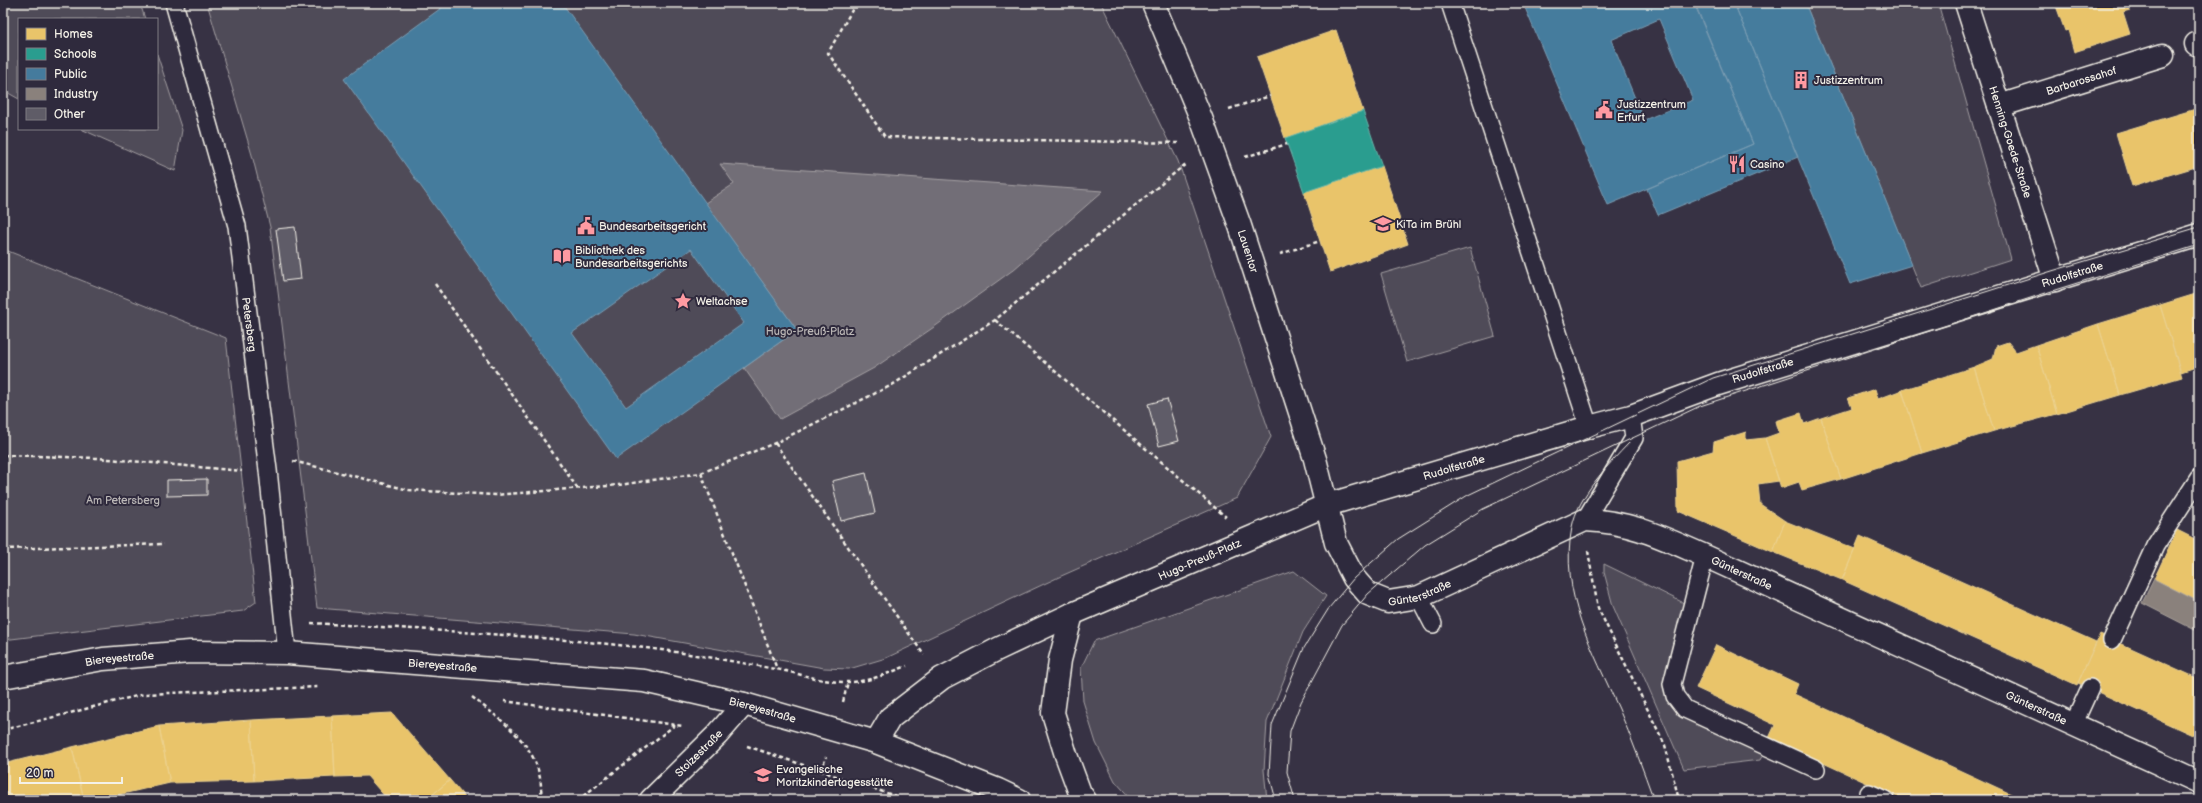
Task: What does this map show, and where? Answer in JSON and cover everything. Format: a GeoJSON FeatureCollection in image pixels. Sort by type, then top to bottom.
{"type":"FeatureCollection","features":[{"type":"Feature","properties":{"kind":"street","name":"Lauentor"},"geometry":{"type":"LineString","coordinates":[[1153,3],[1201,118],[1253,263],[1315,459],[1327,505]]}},
{"type":"Feature","properties":{"kind":"street","name":"Henning-Goede-Straße"},"geometry":{"type":"LineString","coordinates":[[1966,3],[2055,280]]}},
{"type":"Feature","properties":{"kind":"street","name":"Barbarossahof"},"geometry":{"type":"LineString","coordinates":[[1999,106],[2163,55]]}},
{"type":"Feature","properties":{"kind":"street","name":"Rudolfstraße"},"geometry":{"type":"LineString","coordinates":[[1327,505],[1589,427],[1631,416],[1718,384],[2199,235]]}},
{"type":"Feature","properties":{"kind":"street","name":"Hugo-Preuß-Platz"},"geometry":{"type":"LineString","coordinates":[[876,742],[890,718],[942,678],[998,649],[1072,614],[1327,505]]}},
{"type":"Feature","properties":{"kind":"street","name":"Günterstraße"},"geometry":{"type":"LineString","coordinates":[[1327,505],[1336,543],[1354,578],[1368,594],[1388,602],[1419,596],[1586,520],[1611,521],[1640,528],[1705,556],[2074,723],[2199,782]]}},
{"type":"Feature","properties":{"kind":"street"},"geometry":{"type":"LineString","coordinates":[[1072,614],[1060,660],[1053,713],[1066,756],[1080,793],[1085,800]]}},
{"type":"Feature","properties":{"kind":"street","name":"Biereyestraße"},"geometry":{"type":"LineString","coordinates":[[3,677],[111,658],[190,652],[287,653],[644,681],[744,704],[876,742],[998,790],[1019,800]]}},
{"type":"Feature","properties":{"kind":"street","name":"Stolzestraße"},"geometry":{"type":"LineString","coordinates":[[651,800],[717,735],[744,704]]}},
{"type":"Feature","properties":{"kind":"lane","name":"Petersberg"},"geometry":{"type":"LineString","coordinates":[[174,3],[237,226],[268,470],[287,653]]}},
{"type":"Feature","properties":{"kind":"lane"},"geometry":{"type":"LineString","coordinates":[[1450,3],[1589,427]]}},
{"type":"Feature","properties":{"kind":"lane"},"geometry":{"type":"LineString","coordinates":[[1586,520],[1634,438],[1631,416]]}},
{"type":"Feature","properties":{"kind":"lane"},"geometry":{"type":"LineString","coordinates":[[2112,640],[2155,546],[2199,478]]}},
{"type":"Feature","properties":{"kind":"lane"},"geometry":{"type":"LineString","coordinates":[[1705,556],[1672,684],[1675,696],[1685,708],[1816,769]]}},
{"type":"Feature","properties":{"kind":"lane"},"geometry":{"type":"LineString","coordinates":[[1419,596],[1433,624]]}},
{"type":"Feature","properties":{"kind":"lane"},"geometry":{"type":"LineString","coordinates":[[2074,723],[2090,688]]}},
{"type":"Feature","properties":{"kind":"lane"},"geometry":{"type":"LineString","coordinates":[[1868,792],[1885,800]]}},
{"type":"Feature","properties":{"kind":"path"},"geometry":{"type":"LineString","coordinates":[[856,3],[828,52],[885,137],[1211,144]]}},
{"type":"Feature","properties":{"kind":"path"},"geometry":{"type":"LineString","coordinates":[[1201,118],[1270,96]]}},
{"type":"Feature","properties":{"kind":"path"},"geometry":{"type":"LineString","coordinates":[[3,455],[97,458],[241,471],[268,470],[294,461],[409,490],[495,495],[578,489],[701,473],[775,443],[892,385],[995,320],[1211,144]]}},
{"type":"Feature","properties":{"kind":"path"},"geometry":{"type":"LineString","coordinates":[[1219,165],[1287,144]]}},
{"type":"Feature","properties":{"kind":"path"},"geometry":{"type":"LineString","coordinates":[[1253,263],[1320,241]]}},
{"type":"Feature","properties":{"kind":"path"},"geometry":{"type":"LineString","coordinates":[[435,284],[578,489]]}},
{"type":"Feature","properties":{"kind":"path"},"geometry":{"type":"LineString","coordinates":[[995,320],[1250,538]]}},
{"type":"Feature","properties":{"kind":"path"},"geometry":{"type":"LineString","coordinates":[[775,443],[942,678]]}},
{"type":"Feature","properties":{"kind":"path"},"geometry":{"type":"LineString","coordinates":[[284,622],[500,634],[630,646],[713,657],[778,669],[701,473]]}},
{"type":"Feature","properties":{"kind":"path"},"geometry":{"type":"LineString","coordinates":[[1586,520],[1590,571],[1598,608],[1665,746],[1680,800]]}},
{"type":"Feature","properties":{"kind":"path"},"geometry":{"type":"LineString","coordinates":[[3,549],[164,544]]}},
{"type":"Feature","properties":{"kind":"path"},"geometry":{"type":"LineString","coordinates":[[3,730],[144,694],[326,686]]}},
{"type":"Feature","properties":{"kind":"path"},"geometry":{"type":"LineString","coordinates":[[464,696],[479,698]]}},
{"type":"Feature","properties":{"kind":"path"},"geometry":{"type":"LineString","coordinates":[[471,697],[510,727],[527,747],[540,771],[541,800]]}},
{"type":"Feature","properties":{"kind":"path"},"geometry":{"type":"LineString","coordinates":[[503,701],[675,724],[578,800]]}},
{"type":"Feature","properties":{"kind":"path"},"geometry":{"type":"LineString","coordinates":[[717,735],[907,800]]}},
{"type":"Feature","properties":{"kind":"green space"},"geometry":{"type":"Polygon","coordinates":[[[3,3],[140,3],[145,18],[18,18],[18,98],[3,90],[3,3]]]}},
{"type":"Feature","properties":{"kind":"green space","name":"Hugo-Preuß-Platz"},"geometry":{"type":"Polygon","coordinates":[[[207,3],[1101,3],[1178,161],[1271,437],[1237,498],[1059,577],[886,658],[849,669],[824,668],[634,634],[317,608],[270,227],[252,155],[207,3]]]}},
{"type":"Feature","properties":{"kind":"green space"},"geometry":{"type":"Polygon","coordinates":[[[1805,3],[1938,3],[2011,259],[1921,288],[1805,3]]]}},
{"type":"Feature","properties":{"kind":"green space"},"geometry":{"type":"Polygon","coordinates":[[[158,57],[182,130],[175,171],[83,130],[158,130],[158,57]]]}},
{"type":"Feature","properties":{"kind":"green space"},"geometry":{"type":"Polygon","coordinates":[[[1470,248],[1495,336],[1407,362],[1381,274],[1470,248]]]}},
{"type":"Feature","properties":{"kind":"green space","name":"Am Petersberg"},"geometry":{"type":"Polygon","coordinates":[[[3,249],[226,338],[256,602],[243,611],[3,640],[3,249]]]}},
{"type":"Feature","properties":{"kind":"green space"},"geometry":{"type":"Polygon","coordinates":[[[1604,564],[1686,604],[1669,689],[1765,750],[1760,760],[1684,769],[1613,606],[1604,572],[1604,564]]]}},
{"type":"Feature","properties":{"kind":"green space"},"geometry":{"type":"Polygon","coordinates":[[[1294,571],[1326,596],[1303,632],[1267,722],[1264,770],[1267,800],[1132,800],[1115,781],[1096,743],[1083,701],[1081,668],[1094,641],[1294,571]]]}},
{"type":"Feature","properties":{"kind":"shaded area"},"geometry":{"type":"Polygon","coordinates":[[[720,164],[1103,191],[1013,270],[937,325],[874,368],[780,419],[744,368],[797,330],[705,203],[734,184],[720,164]]]}},
{"type":"Feature","properties":{"kind":"building: Homes"},"geometry":{"type":"Polygon","coordinates":[[[1239,3],[1253,3],[1241,7],[1239,3]]]}},
{"type":"Feature","properties":{"kind":"building: Homes"},"geometry":{"type":"Polygon","coordinates":[[[2055,3],[2127,3],[2130,10],[2123,12],[2130,34],[2074,52],[2068,30],[2065,31],[2055,3]]]}},
{"type":"Feature","properties":{"kind":"building: Homes"},"geometry":{"type":"Polygon","coordinates":[[[1336,30],[1363,111],[1285,138],[1257,57],[1336,30]]]}},
{"type":"Feature","properties":{"kind":"building: Homes"},"geometry":{"type":"Polygon","coordinates":[[[2199,108],[2199,166],[2132,186],[2116,133],[2199,108]]]}},
{"type":"Feature","properties":{"kind":"building: Homes"},"geometry":{"type":"Polygon","coordinates":[[[1382,166],[1408,244],[1330,272],[1304,192],[1382,166]]]}},
{"type":"Feature","properties":{"kind":"building: Homes"},"geometry":{"type":"Polygon","coordinates":[[[2199,293],[2199,366],[2181,372],[2160,305],[2199,293]]]}},
{"type":"Feature","properties":{"kind":"building: Homes"},"geometry":{"type":"Polygon","coordinates":[[[2160,305],[2182,377],[2120,395],[2098,324],[2160,305]]]}},
{"type":"Feature","properties":{"kind":"building: Homes"},"geometry":{"type":"Polygon","coordinates":[[[2098,324],[2120,395],[2057,414],[2036,345],[2098,324]]]}},
{"type":"Feature","properties":{"kind":"building: Homes"},"geometry":{"type":"Polygon","coordinates":[[[2008,342],[2016,352],[2036,345],[2057,414],[1994,431],[1974,367],[1993,359],[1996,346],[2008,342]]]}},
{"type":"Feature","properties":{"kind":"building: Homes"},"geometry":{"type":"Polygon","coordinates":[[[1974,367],[1994,431],[1922,453],[1902,390],[1974,367]]]}},
{"type":"Feature","properties":{"kind":"building: Homes"},"geometry":{"type":"Polygon","coordinates":[[[1875,389],[1878,399],[1902,390],[1922,453],[1841,479],[1821,418],[1852,408],[1848,398],[1875,389]]]}},
{"type":"Feature","properties":{"kind":"building: Homes"},"geometry":{"type":"Polygon","coordinates":[[[1801,413],[1804,424],[1821,418],[1841,479],[1802,490],[1799,482],[1781,488],[1765,438],[1779,433],[1776,421],[1801,413]]]}},
{"type":"Feature","properties":{"kind":"building: Homes"},"geometry":{"type":"Polygon","coordinates":[[[1746,432],[1746,440],[1765,438],[1779,481],[1758,484],[1760,504],[1785,521],[1773,552],[1678,511],[1677,461],[1713,451],[1714,442],[1746,432]]]}},
{"type":"Feature","properties":{"kind":"building: Homes"},"geometry":{"type":"Polygon","coordinates":[[[1785,521],[1855,549],[1842,580],[1773,552],[1785,521]]]}},
{"type":"Feature","properties":{"kind":"building: Homes"},"geometry":{"type":"Polygon","coordinates":[[[2177,530],[2199,541],[2199,602],[2154,579],[2177,530]]]}},
{"type":"Feature","properties":{"kind":"building: Homes"},"geometry":{"type":"Polygon","coordinates":[[[1860,536],[2096,642],[2077,685],[1842,580],[1860,536]]]}},
{"type":"Feature","properties":{"kind":"building: Homes"},"geometry":{"type":"Polygon","coordinates":[[[2100,634],[2199,679],[2199,738],[2078,683],[2100,634]]]}},
{"type":"Feature","properties":{"kind":"building: Homes"},"geometry":{"type":"Polygon","coordinates":[[[1716,645],[1798,684],[1794,694],[2024,800],[1904,800],[1769,738],[1775,725],[1696,688],[1716,645]]]}},
{"type":"Feature","properties":{"kind":"building: Homes"},"geometry":{"type":"Polygon","coordinates":[[[392,713],[450,780],[426,800],[388,800],[367,776],[335,777],[332,716],[392,713]]]}},
{"type":"Feature","properties":{"kind":"building: Homes"},"geometry":{"type":"Polygon","coordinates":[[[332,716],[335,777],[254,781],[251,720],[332,716]]]}},
{"type":"Feature","properties":{"kind":"building: Homes"},"geometry":{"type":"Polygon","coordinates":[[[251,720],[254,781],[170,783],[159,726],[251,720]]]}},
{"type":"Feature","properties":{"kind":"building: Homes"},"geometry":{"type":"Polygon","coordinates":[[[159,726],[170,783],[96,800],[84,800],[72,747],[159,726]]]}},
{"type":"Feature","properties":{"kind":"building: Homes"},"geometry":{"type":"Polygon","coordinates":[[[72,747],[84,800],[3,800],[3,764],[72,747]]]}},
{"type":"Feature","properties":{"kind":"building: Homes"},"geometry":{"type":"Polygon","coordinates":[[[450,780],[467,800],[426,800],[450,780]]]}},
{"type":"Feature","properties":{"kind":"building: Schools"},"geometry":{"type":"Polygon","coordinates":[[[1363,111],[1382,166],[1304,192],[1285,138],[1363,111]]]}},
{"type":"Feature","properties":{"kind":"building: Public","name":"Bundesarbeitsgericht"},"geometry":{"type":"Polygon","coordinates":[[[448,3],[562,3],[797,330],[616,459],[344,79],[448,3]],[[691,249],[572,333],[626,407],[744,323],[691,249]]]}},
{"type":"Feature","properties":{"kind":"building: Public","name":"Justizzentrum Erfurt"},"geometry":{"type":"Polygon","coordinates":[[[1523,3],[1694,3],[1753,144],[1608,205],[1523,3]],[[1659,19],[1611,40],[1644,120],[1693,100],[1659,19]]]}},
{"type":"Feature","properties":{"kind":"building: Public"},"geometry":{"type":"Polygon","coordinates":[[[1704,3],[1734,3],[1798,157],[1658,215],[1647,189],[1753,144],[1696,6],[1704,3]]]}},
{"type":"Feature","properties":{"kind":"building: Public","name":"Justizzentrum"},"geometry":{"type":"Polygon","coordinates":[[[1734,3],[1805,3],[1912,265],[1850,284],[1734,3]]]}},
{"type":"Feature","properties":{"kind":"building: Industry"},"geometry":{"type":"Polygon","coordinates":[[[2154,579],[2199,602],[2199,632],[2142,603],[2154,579]]]}},
{"type":"Feature","properties":{"kind":"building: Other"},"geometry":{"type":"Polygon","coordinates":[[[295,227],[301,279],[283,281],[276,229],[295,227]]]}},
{"type":"Feature","properties":{"kind":"building: Other"},"geometry":{"type":"Polygon","coordinates":[[[1167,399],[1179,441],[1159,446],[1148,404],[1167,399]]]}},
{"type":"Feature","properties":{"kind":"building: Other"},"geometry":{"type":"Polygon","coordinates":[[[866,473],[875,513],[841,521],[832,481],[866,473]]]}},
{"type":"Feature","properties":{"kind":"building: Other"},"geometry":{"type":"Polygon","coordinates":[[[207,479],[207,495],[167,496],[167,480],[207,479]]]}},
{"type":"Feature","properties":{"kind":"tram line"},"geometry":{"type":"LineString","coordinates":[[1276,800],[1269,774],[1272,725],[1304,648],[1329,608],[1354,578],[1398,539],[1468,495],[1713,378],[2052,271],[2199,227]]}},
{"type":"Feature","properties":{"kind":"tram line"},"geometry":{"type":"LineString","coordinates":[[1295,800],[1287,772],[1290,731],[1301,702],[1342,625],[1368,594],[1425,545],[1483,509],[1700,406],[2058,289],[2199,245]]}},
{"type":"Feature","properties":{"kind":"tram line"},"geometry":{"type":"LineString","coordinates":[[1629,443],[1595,482],[1580,504],[1575,515],[1569,551],[1570,575],[1574,598],[1589,643],[1624,720],[1654,800]]}},
{"type":"Feature","properties":{"kind":"place","name":"Justizzentrum"},"geometry":{"type":"Point","coordinates":[1801,80]}},
{"type":"Feature","properties":{"kind":"place","name":"Justizzentrum Erfurt"},"geometry":{"type":"Point","coordinates":[1604,110]}},
{"type":"Feature","properties":{"kind":"place","name":"Casino"},"geometry":{"type":"Point","coordinates":[1737,164]}},
{"type":"Feature","properties":{"kind":"place","name":"KiTa im Brühl"},"geometry":{"type":"Point","coordinates":[1383,224]}},
{"type":"Feature","properties":{"kind":"place","name":"Bundesarbeitsgericht"},"geometry":{"type":"Point","coordinates":[586,226]}},
{"type":"Feature","properties":{"kind":"place","name":"Bibliothek des Bundesarbeitsgerichts"},"geometry":{"type":"Point","coordinates":[562,256]}},
{"type":"Feature","properties":{"kind":"place","name":"Weltachse"},"geometry":{"type":"Point","coordinates":[683,301]}},
{"type":"Feature","properties":{"kind":"place","name":"Evangelische Moritzkindertagesstätte"},"geometry":{"type":"Point","coordinates":[763,775]}}]}
